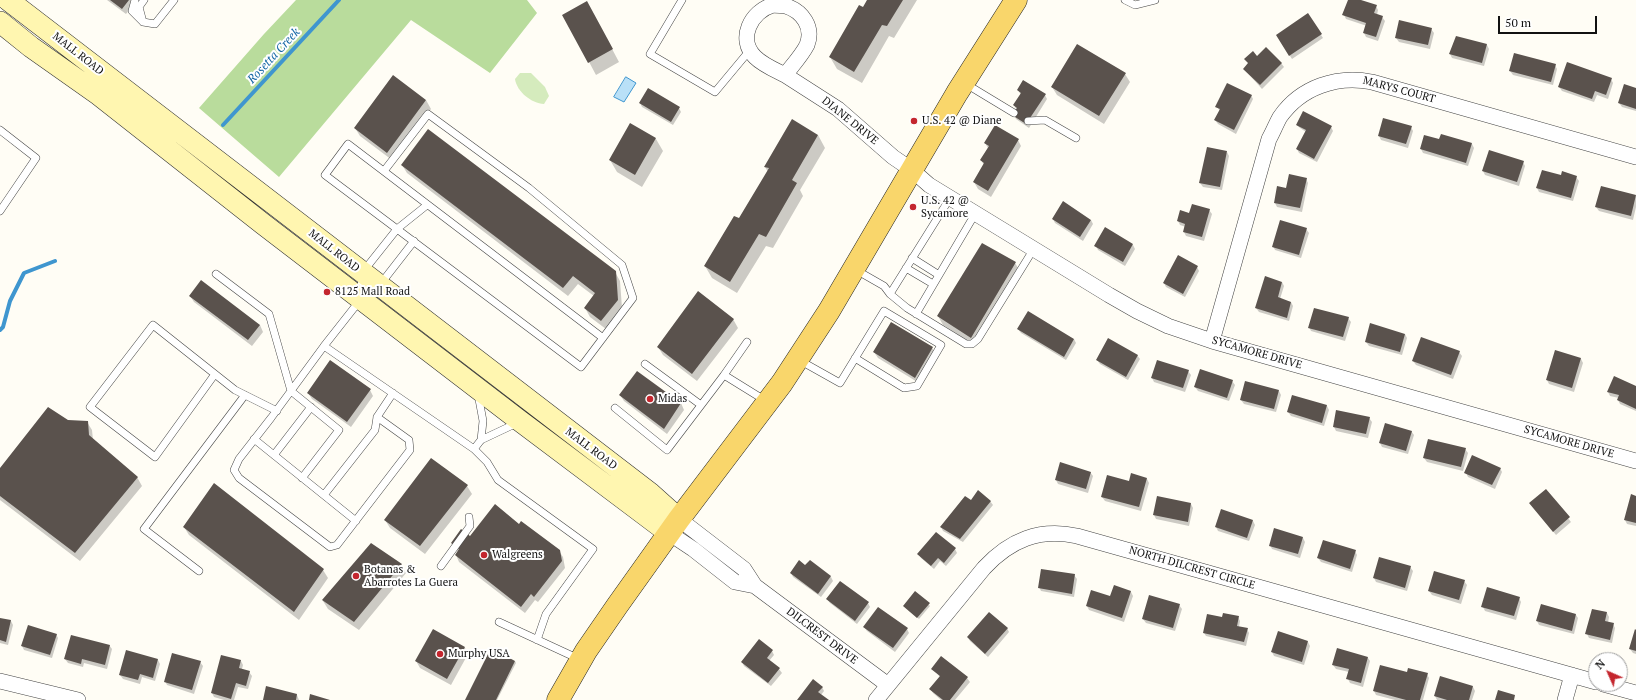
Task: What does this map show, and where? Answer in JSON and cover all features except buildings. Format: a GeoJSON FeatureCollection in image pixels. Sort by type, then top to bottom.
{"type":"FeatureCollection","features":[{"type":"Feature","properties":{"kind":"main road"},"geometry":{"type":"LineString","coordinates":[[558,700],[581,660],[674,526],[768,402],[798,359],[829,311],[964,82],[1016,0]]}},
{"type":"Feature","properties":{"kind":"main road","name":"MALL ROAD"},"geometry":{"type":"LineString","coordinates":[[20,4],[362,273],[650,493],[674,526]]}},
{"type":"Feature","properties":{"kind":"main road","name":"MALL ROAD"},"geometry":{"type":"LineString","coordinates":[[4,25],[31,47],[99,95],[520,422],[674,526]]}},
{"type":"Feature","properties":{"kind":"street"},"geometry":{"type":"LineString","coordinates":[[750,50],[748,27],[753,18],[761,10],[773,3],[785,6],[798,12],[805,19],[809,29],[809,39],[806,46],[785,75]]}},
{"type":"Feature","properties":{"kind":"street"},"geometry":{"type":"LineString","coordinates":[[4,25],[20,4]]}},
{"type":"Feature","properties":{"kind":"street","name":"DIANE DRIVE"},"geometry":{"type":"LineString","coordinates":[[750,50],[760,61],[838,109],[893,157],[912,170]]}},
{"type":"Feature","properties":{"kind":"street","name":"MARYS COURT"},"geometry":{"type":"LineString","coordinates":[[1212,341],[1269,139],[1279,119],[1287,108],[1297,98],[1321,85],[1348,79],[1372,82],[1636,157]]}},
{"type":"Feature","properties":{"kind":"street","name":"SYCAMORE DRIVE"},"geometry":{"type":"LineString","coordinates":[[912,170],[929,185],[1033,250],[1137,311],[1168,326],[1212,341],[1636,461]]}},
{"type":"Feature","properties":{"kind":"street","name":"DILCREST DRIVE"},"geometry":{"type":"LineString","coordinates":[[674,526],[744,569],[755,586],[888,685]]}},
{"type":"Feature","properties":{"kind":"street","name":"NORTH DILCREST CIRCLE"},"geometry":{"type":"LineString","coordinates":[[876,700],[996,555],[1023,538],[1052,533],[1077,536],[1588,680]]}},
{"type":"Feature","properties":{"kind":"street"},"geometry":{"type":"LineString","coordinates":[[1565,700],[1572,675]]}},
{"type":"Feature","properties":{"kind":"street"},"geometry":{"type":"LineString","coordinates":[[0,681],[78,700]]}},
{"type":"Feature","properties":{"kind":"lane"},"geometry":{"type":"LineString","coordinates":[[135,0],[132,11],[143,22],[155,24],[174,1]]}},
{"type":"Feature","properties":{"kind":"lane"},"geometry":{"type":"LineString","coordinates":[[143,22],[139,7],[144,0]]}},
{"type":"Feature","properties":{"kind":"lane"},"geometry":{"type":"LineString","coordinates":[[682,0],[650,54],[715,92],[750,50]]}},
{"type":"Feature","properties":{"kind":"lane"},"geometry":{"type":"LineString","coordinates":[[1126,0],[1135,5],[1155,0]]}},
{"type":"Feature","properties":{"kind":"lane"},"geometry":{"type":"LineString","coordinates":[[964,82],[1014,113]]}},
{"type":"Feature","properties":{"kind":"lane"},"geometry":{"type":"LineString","coordinates":[[384,171],[428,114],[529,188],[622,265],[633,298],[603,338],[581,367],[325,174],[348,144],[603,338]]}},
{"type":"Feature","properties":{"kind":"lane"},"geometry":{"type":"LineString","coordinates":[[1028,121],[1045,120],[1076,138]]}},
{"type":"Feature","properties":{"kind":"lane"},"geometry":{"type":"LineString","coordinates":[[0,130],[36,158],[0,211]]}},
{"type":"Feature","properties":{"kind":"lane"},"geometry":{"type":"LineString","coordinates":[[890,294],[950,198]]}},
{"type":"Feature","properties":{"kind":"lane"},"geometry":{"type":"LineString","coordinates":[[361,299],[362,273],[398,229],[427,205]]}},
{"type":"Feature","properties":{"kind":"lane"},"geometry":{"type":"LineString","coordinates":[[916,314],[975,214]]}},
{"type":"Feature","properties":{"kind":"lane"},"geometry":{"type":"LineString","coordinates":[[377,417],[409,440],[410,450],[337,545],[330,547],[239,478],[234,470],[239,459],[291,392],[324,346],[361,299],[379,286],[414,241]]}},
{"type":"Feature","properties":{"kind":"lane"},"geometry":{"type":"LineString","coordinates":[[854,269],[884,286],[890,294],[916,314],[966,344],[972,344],[978,339],[1033,250]]}},
{"type":"Feature","properties":{"kind":"lane"},"geometry":{"type":"LineString","coordinates":[[912,258],[939,275]]}},
{"type":"Feature","properties":{"kind":"lane"},"geometry":{"type":"LineString","coordinates":[[906,268],[933,284]]}},
{"type":"Feature","properties":{"kind":"lane"},"geometry":{"type":"LineString","coordinates":[[216,274],[269,314],[291,392],[339,430],[302,478]]}},
{"type":"Feature","properties":{"kind":"lane"},"geometry":{"type":"LineString","coordinates":[[798,359],[840,383],[855,358],[884,311],[940,345],[917,386],[904,388],[855,358]]}},
{"type":"Feature","properties":{"kind":"lane"},"geometry":{"type":"LineString","coordinates":[[215,374],[155,457],[90,408],[153,325],[215,374],[235,390],[277,410]]}},
{"type":"Feature","properties":{"kind":"lane"},"geometry":{"type":"LineString","coordinates":[[615,408],[667,450],[747,342]]}},
{"type":"Feature","properties":{"kind":"lane"},"geometry":{"type":"LineString","coordinates":[[324,346],[474,449],[487,462],[498,480],[593,549],[546,614],[538,640]]}},
{"type":"Feature","properties":{"kind":"lane"},"geometry":{"type":"LineString","coordinates":[[646,364],[701,405]]}},
{"type":"Feature","properties":{"kind":"lane"},"geometry":{"type":"LineString","coordinates":[[724,375],[768,402]]}},
{"type":"Feature","properties":{"kind":"lane"},"geometry":{"type":"LineString","coordinates":[[477,389],[483,421],[481,440]]}},
{"type":"Feature","properties":{"kind":"lane"},"geometry":{"type":"LineString","coordinates":[[324,495],[375,430],[377,417],[393,393]]}},
{"type":"Feature","properties":{"kind":"lane"},"geometry":{"type":"LineString","coordinates":[[199,571],[144,529],[245,395]]}},
{"type":"Feature","properties":{"kind":"lane"},"geometry":{"type":"LineString","coordinates":[[274,455],[311,407]]}},
{"type":"Feature","properties":{"kind":"lane"},"geometry":{"type":"LineString","coordinates":[[474,449],[481,440],[520,422]]}},
{"type":"Feature","properties":{"kind":"lane"},"geometry":{"type":"LineString","coordinates":[[254,439],[356,521]]}},
{"type":"Feature","properties":{"kind":"lane"},"geometry":{"type":"LineString","coordinates":[[441,566],[470,526],[469,517]]}},
{"type":"Feature","properties":{"kind":"lane"},"geometry":{"type":"LineString","coordinates":[[499,622],[581,660]]}},
{"type":"Feature","properties":{"kind":"green space"},"geometry":{"type":"Polygon","coordinates":[[[296,0],[527,0],[537,13],[490,73],[411,20],[279,177],[199,108],[296,0]]]}},
{"type":"Feature","properties":{"kind":"green space"},"geometry":{"type":"Polygon","coordinates":[[[520,73],[531,73],[545,87],[549,96],[544,104],[534,102],[525,96],[516,84],[515,79],[520,73]]]}},
{"type":"Feature","properties":{"kind":"water"},"geometry":{"type":"Polygon","coordinates":[[[626,77],[636,83],[624,102],[614,97],[626,77]]]}},
{"type":"Feature","properties":{"kind":"waterway","name":"Rosetta Creek"},"geometry":{"type":"LineString","coordinates":[[223,125],[339,0]]}},
{"type":"Feature","properties":{"kind":"waterway","name":"Rosetta Creek"},"geometry":{"type":"LineString","coordinates":[[0,330],[3,327],[10,301],[24,273],[55,261]]}},
{"type":"Feature","properties":{"kind":"place","name":"U.S. 42 @ Diane"},"geometry":{"type":"Point","coordinates":[914,121]}},
{"type":"Feature","properties":{"kind":"place","name":"U.S. 42 @ Sycamore"},"geometry":{"type":"Point","coordinates":[913,207]}},
{"type":"Feature","properties":{"kind":"place","name":"8125 Mall Road"},"geometry":{"type":"Point","coordinates":[327,292]}},
{"type":"Feature","properties":{"kind":"place","name":"Midas"},"geometry":{"type":"Point","coordinates":[650,399]}},
{"type":"Feature","properties":{"kind":"place","name":"Walgreens"},"geometry":{"type":"Point","coordinates":[484,555]}},
{"type":"Feature","properties":{"kind":"place","name":"Botanas & Abarrotes La Guera"},"geometry":{"type":"Point","coordinates":[356,576]}},
{"type":"Feature","properties":{"kind":"place","name":"Murphy USA"},"geometry":{"type":"Point","coordinates":[440,654]}}]}
